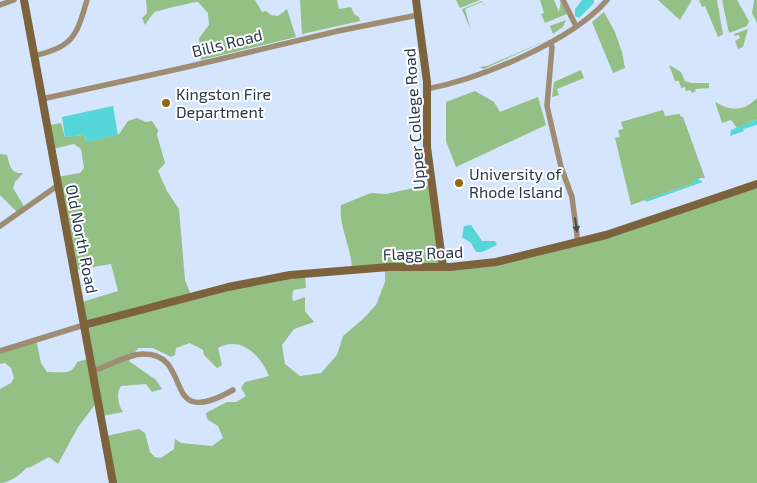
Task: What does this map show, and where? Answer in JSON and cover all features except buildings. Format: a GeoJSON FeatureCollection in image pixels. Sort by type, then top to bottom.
{"type":"FeatureCollection","features":[{"type":"Feature","properties":{"kind":"street"},"geometry":{"type":"LineString","coordinates":[[0,5],[14,0]]}},
{"type":"Feature","properties":{"kind":"street","name":"Old North Road"},"geometry":{"type":"LineString","coordinates":[[24,0],[113,483]]}},
{"type":"Feature","properties":{"kind":"street"},"geometry":{"type":"LineString","coordinates":[[34,56],[59,50],[69,43],[87,0]]}},
{"type":"Feature","properties":{"kind":"street","name":"Upper College Road"},"geometry":{"type":"LineString","coordinates":[[416,0],[427,88],[427,147],[443,267]]}},
{"type":"Feature","properties":{"kind":"street"},"geometry":{"type":"LineString","coordinates":[[563,0],[576,26]]}},
{"type":"Feature","properties":{"kind":"street"},"geometry":{"type":"LineString","coordinates":[[427,88],[483,72],[550,43],[576,26],[607,0]]}},
{"type":"Feature","properties":{"kind":"street","name":"Bills Road"},"geometry":{"type":"LineString","coordinates":[[42,99],[328,33],[418,15]]}},
{"type":"Feature","properties":{"kind":"street"},"geometry":{"type":"LineString","coordinates":[[550,43],[552,47],[547,106],[573,207],[578,243]]}},
{"type":"Feature","properties":{"kind":"street","name":"Flagg Road"},"geometry":{"type":"LineString","coordinates":[[84,325],[228,287],[290,275],[388,268],[443,267],[496,262],[578,243],[757,184]]}},
{"type":"Feature","properties":{"kind":"street"},"geometry":{"type":"LineString","coordinates":[[0,226],[57,186]]}},
{"type":"Feature","properties":{"kind":"street"},"geometry":{"type":"LineString","coordinates":[[0,352],[84,325]]}},
{"type":"Feature","properties":{"kind":"street"},"geometry":{"type":"LineString","coordinates":[[93,371],[144,354],[169,364],[182,393],[189,400],[200,404],[213,402],[233,390]]}},
{"type":"Feature","properties":{"kind":"shaded area"},"geometry":{"type":"Polygon","coordinates":[[[146,0],[255,0],[262,12],[266,11],[271,15],[278,16],[287,9],[296,37],[201,60],[198,49],[200,46],[199,38],[209,25],[208,13],[198,2],[155,12],[145,25],[142,18],[147,13],[146,0]]]}},
{"type":"Feature","properties":{"kind":"shaded area"},"geometry":{"type":"Polygon","coordinates":[[[300,0],[337,0],[339,9],[351,7],[360,21],[302,34],[300,0]]]}},
{"type":"Feature","properties":{"kind":"shaded area"},"geometry":{"type":"Polygon","coordinates":[[[456,0],[480,0],[460,8],[456,0]]]}},
{"type":"Feature","properties":{"kind":"shaded area"},"geometry":{"type":"Polygon","coordinates":[[[540,0],[554,0],[559,12],[561,0],[567,14],[545,23],[541,14],[544,13],[540,0]]]}},
{"type":"Feature","properties":{"kind":"shaded area"},"geometry":{"type":"Polygon","coordinates":[[[582,0],[594,0],[594,3],[579,18],[575,16],[575,9],[582,0]]]}},
{"type":"Feature","properties":{"kind":"shaded area"},"geometry":{"type":"Polygon","coordinates":[[[658,0],[692,0],[680,20],[658,0]]]}},
{"type":"Feature","properties":{"kind":"shaded area"},"geometry":{"type":"Polygon","coordinates":[[[699,0],[717,0],[723,34],[718,37],[705,6],[702,7],[699,0]]]}},
{"type":"Feature","properties":{"kind":"shaded area"},"geometry":{"type":"Polygon","coordinates":[[[722,0],[737,0],[749,21],[747,26],[729,33],[722,0]]]}},
{"type":"Feature","properties":{"kind":"shaded area"},"geometry":{"type":"Polygon","coordinates":[[[754,0],[757,0],[757,23],[752,13],[754,0]]]}},
{"type":"Feature","properties":{"kind":"shaded area"},"geometry":{"type":"Polygon","coordinates":[[[482,1],[486,8],[482,2],[465,9],[471,31],[462,9],[482,1]]]}},
{"type":"Feature","properties":{"kind":"shaded area"},"geometry":{"type":"Polygon","coordinates":[[[604,12],[615,32],[625,68],[613,73],[592,22],[604,12]]]}},
{"type":"Feature","properties":{"kind":"shaded area"},"geometry":{"type":"Polygon","coordinates":[[[566,20],[563,27],[553,34],[550,26],[566,20]]]}},
{"type":"Feature","properties":{"kind":"shaded area"},"geometry":{"type":"Polygon","coordinates":[[[748,29],[743,47],[738,49],[735,41],[740,38],[739,35],[735,36],[734,34],[748,29]]]}},
{"type":"Feature","properties":{"kind":"shaded area"},"geometry":{"type":"Polygon","coordinates":[[[552,38],[484,69],[479,67],[487,66],[552,38]]]}},
{"type":"Feature","properties":{"kind":"shaded area"},"geometry":{"type":"Polygon","coordinates":[[[669,65],[681,72],[685,81],[709,83],[709,88],[695,89],[696,91],[692,93],[690,90],[686,91],[685,87],[681,88],[679,81],[675,81],[669,65]]]}},
{"type":"Feature","properties":{"kind":"shaded area"},"geometry":{"type":"Polygon","coordinates":[[[581,70],[584,78],[557,89],[559,95],[552,97],[554,82],[581,70]]]}},
{"type":"Feature","properties":{"kind":"shaded area"},"geometry":{"type":"Polygon","coordinates":[[[475,91],[494,102],[500,112],[538,97],[546,125],[456,167],[446,141],[446,102],[475,91]]]}},
{"type":"Feature","properties":{"kind":"shaded area"},"geometry":{"type":"Polygon","coordinates":[[[757,98],[757,119],[737,128],[731,120],[722,123],[715,102],[737,109],[747,106],[757,98]]]}},
{"type":"Feature","properties":{"kind":"shaded area"},"geometry":{"type":"Polygon","coordinates":[[[113,106],[118,135],[86,142],[85,135],[65,137],[62,117],[113,106]]]}},
{"type":"Feature","properties":{"kind":"shaded area"},"geometry":{"type":"Polygon","coordinates":[[[663,110],[665,116],[680,114],[683,117],[705,178],[700,178],[692,184],[631,205],[615,138],[620,137],[618,130],[623,129],[621,122],[663,110]]]}},
{"type":"Feature","properties":{"kind":"shaded area"},"geometry":{"type":"Polygon","coordinates":[[[137,118],[146,122],[152,121],[158,130],[157,135],[165,163],[158,171],[167,191],[179,209],[185,280],[191,295],[305,274],[306,288],[293,290],[292,299],[294,301],[305,297],[305,311],[314,322],[294,329],[282,345],[285,364],[300,376],[321,373],[337,355],[343,336],[376,305],[385,282],[385,267],[352,268],[341,220],[341,205],[371,193],[386,194],[431,184],[444,265],[490,261],[575,242],[757,182],[757,483],[114,483],[106,436],[139,429],[145,433],[150,452],[155,457],[161,458],[174,449],[175,439],[181,443],[212,446],[223,438],[218,426],[207,419],[206,413],[227,402],[236,402],[246,396],[241,388],[245,382],[269,376],[261,361],[242,346],[235,344],[218,348],[222,365],[217,368],[204,355],[203,350],[190,343],[176,348],[175,355],[171,357],[153,348],[138,348],[129,361],[156,380],[162,389],[152,392],[146,384],[121,386],[118,392],[118,399],[123,412],[102,416],[97,402],[78,427],[58,464],[49,457],[26,468],[10,480],[0,483],[0,389],[11,383],[14,378],[11,368],[5,363],[0,364],[0,349],[36,339],[41,363],[47,372],[72,370],[77,362],[91,358],[82,302],[118,291],[111,264],[75,270],[57,177],[80,173],[84,168],[81,149],[74,144],[52,149],[49,125],[61,123],[65,137],[85,135],[86,142],[119,134],[128,121],[137,118]]]}},
{"type":"Feature","properties":{"kind":"shaded area"},"geometry":{"type":"Polygon","coordinates":[[[757,119],[757,125],[743,129],[744,131],[730,136],[731,130],[757,119]]]}},
{"type":"Feature","properties":{"kind":"shaded area"},"geometry":{"type":"Polygon","coordinates":[[[0,154],[7,155],[10,165],[15,172],[23,173],[15,182],[13,188],[25,208],[18,213],[0,195],[0,154]]]}},
{"type":"Feature","properties":{"kind":"shaded area"},"geometry":{"type":"Polygon","coordinates":[[[696,178],[703,182],[646,202],[645,200],[692,184],[696,178]]]}},
{"type":"Feature","properties":{"kind":"shaded area"},"geometry":{"type":"Polygon","coordinates":[[[471,225],[482,241],[495,241],[497,245],[482,252],[476,252],[471,243],[462,237],[464,226],[471,225]]]}},
{"type":"Feature","properties":{"kind":"place","name":"Kingston Fire Department"},"geometry":{"type":"Point","coordinates":[166,103]}},
{"type":"Feature","properties":{"kind":"place","name":"University of Rhode Island"},"geometry":{"type":"Point","coordinates":[459,183]}}]}
